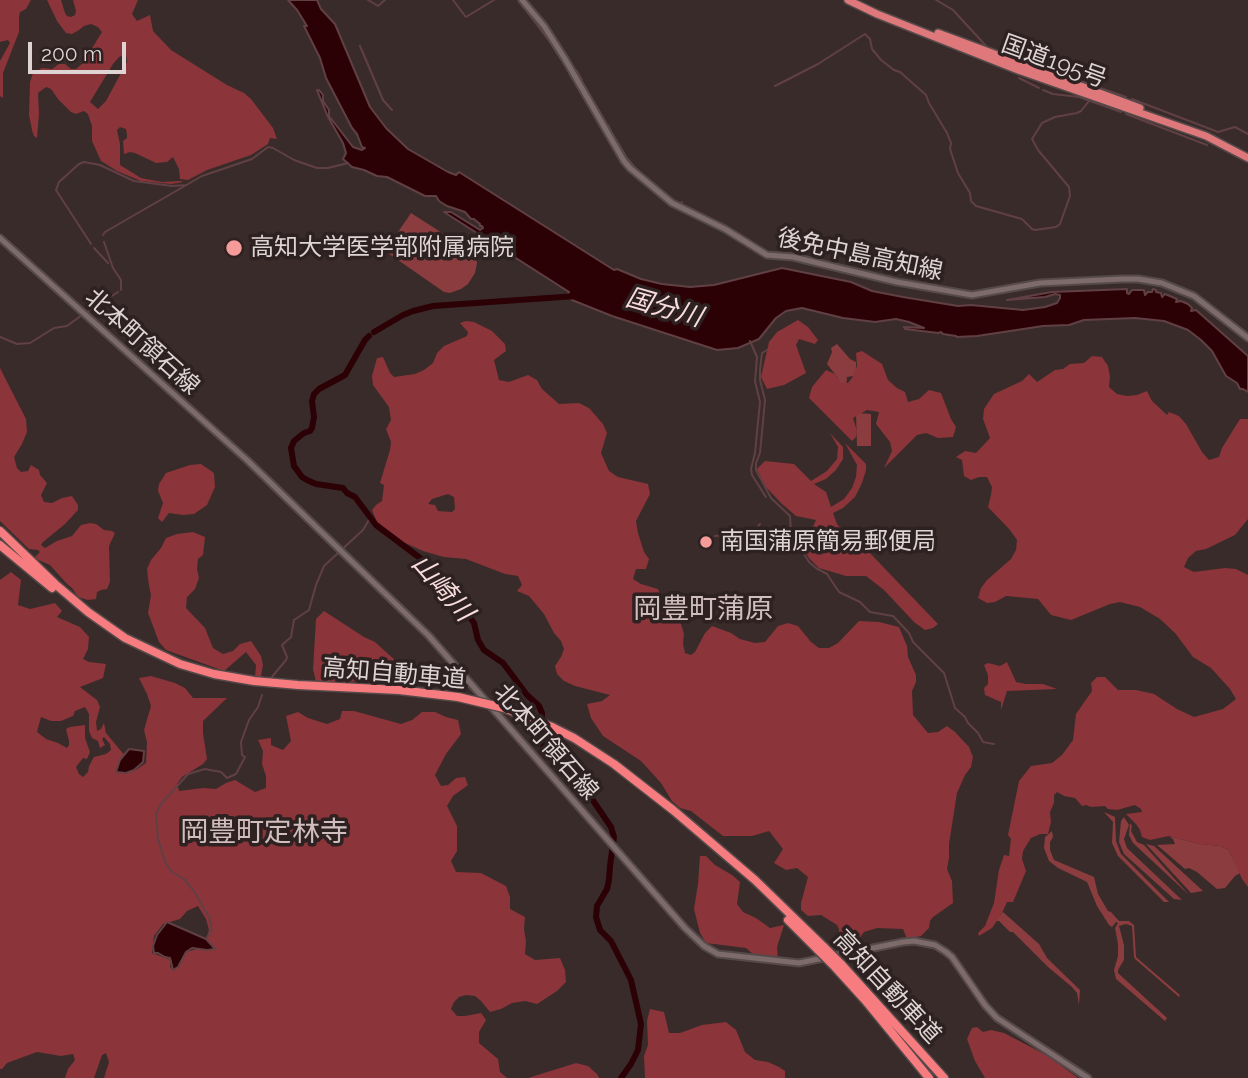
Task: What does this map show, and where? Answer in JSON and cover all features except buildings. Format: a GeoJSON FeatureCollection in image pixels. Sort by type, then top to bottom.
{"type":"FeatureCollection","features":[{"type":"Feature","properties":{"kind":"highway","name":"国道195号"},"geometry":{"type":"LineString","coordinates":[[848,0],[877,15],[1018,70],[1206,136],[1248,158]]}},
{"type":"Feature","properties":{"kind":"highway","name":"国道195号"},"geometry":{"type":"LineString","coordinates":[[856,0],[894,17],[1208,133],[1248,152]]}},
{"type":"Feature","properties":{"kind":"highway"},"geometry":{"type":"LineString","coordinates":[[0,528],[53,586]]}},
{"type":"Feature","properties":{"kind":"highway","name":"高知自動車道"},"geometry":{"type":"LineString","coordinates":[[0,538],[104,631],[178,668],[273,688],[458,699],[552,730],[611,768],[751,884],[821,948],[944,1078]]}},
{"type":"Feature","properties":{"kind":"highway"},"geometry":{"type":"LineString","coordinates":[[0,545],[53,586]]}},
{"type":"Feature","properties":{"kind":"highway","name":"高知自動車道"},"geometry":{"type":"LineString","coordinates":[[838,966],[929,1078]]}},
{"type":"Feature","properties":{"kind":"main road","name":"後免中島高知線"},"geometry":{"type":"LineString","coordinates":[[522,0],[556,44],[629,168],[672,203],[725,229],[767,255],[793,257],[897,282],[972,295],[1040,283],[1138,279],[1161,283],[1194,296],[1248,338]]}},
{"type":"Feature","properties":{"kind":"main road","name":"北本町領石線"},"geometry":{"type":"LineString","coordinates":[[0,238],[247,460],[446,654],[695,938],[710,950],[718,954],[799,963],[903,942],[935,945],[952,957],[997,1018],[1088,1078]]}},
{"type":"Feature","properties":{"kind":"shaded area"},"geometry":{"type":"Polygon","coordinates":[[[0,0],[31,0],[26,9],[20,12],[19,32],[3,73],[3,98],[0,96],[0,61],[10,43],[8,40],[0,42],[0,0]]]}},
{"type":"Feature","properties":{"kind":"shaded area"},"geometry":{"type":"Polygon","coordinates":[[[47,0],[61,0],[65,13],[71,17],[76,11],[73,0],[138,0],[132,14],[137,21],[150,15],[153,31],[171,50],[244,93],[273,128],[277,139],[270,138],[268,144],[251,155],[207,170],[188,180],[180,179],[173,157],[167,162],[156,163],[135,153],[124,154],[123,141],[127,135],[126,129],[120,127],[117,130],[120,165],[141,178],[183,182],[171,184],[141,181],[101,161],[92,141],[92,126],[88,114],[84,111],[76,114],[71,112],[51,89],[46,87],[38,93],[37,138],[34,136],[29,115],[30,82],[33,73],[42,68],[52,69],[59,64],[76,69],[83,63],[102,32],[91,24],[72,34],[66,33],[47,0]],[[126,54],[113,64],[90,102],[98,109],[106,101],[127,62],[126,54]]]}},
{"type":"Feature","properties":{"kind":"shaded area"},"geometry":{"type":"Polygon","coordinates":[[[411,213],[475,254],[475,273],[468,284],[450,293],[444,292],[385,251],[411,213]]]}},
{"type":"Feature","properties":{"kind":"shaded area"},"geometry":{"type":"Polygon","coordinates":[[[798,320],[808,327],[818,340],[815,344],[799,339],[796,345],[806,373],[784,385],[767,389],[761,377],[769,342],[777,332],[798,320]]]}},
{"type":"Feature","properties":{"kind":"shaded area"},"geometry":{"type":"Polygon","coordinates":[[[474,322],[492,331],[505,344],[506,351],[494,360],[499,380],[509,382],[528,375],[537,380],[542,389],[559,404],[579,403],[589,408],[607,433],[601,453],[609,471],[618,477],[648,484],[650,494],[636,521],[644,552],[649,559],[646,569],[636,569],[633,579],[658,589],[666,608],[681,624],[685,653],[691,655],[695,652],[712,626],[755,643],[765,642],[778,626],[788,623],[798,626],[819,648],[829,648],[838,643],[859,621],[899,627],[916,675],[912,691],[913,715],[928,733],[938,732],[947,726],[969,747],[973,757],[971,767],[957,793],[949,844],[947,869],[952,881],[953,903],[933,917],[929,928],[921,936],[907,939],[903,929],[877,928],[864,932],[853,947],[847,949],[842,946],[837,925],[821,915],[808,916],[801,910],[808,877],[797,868],[786,870],[774,863],[783,849],[769,831],[752,836],[723,836],[691,811],[680,808],[641,761],[603,736],[591,718],[587,704],[602,701],[610,695],[575,686],[557,674],[555,666],[564,649],[561,641],[529,596],[517,591],[522,585],[518,576],[505,574],[466,559],[423,551],[403,542],[377,522],[372,510],[382,501],[384,485],[380,483],[391,442],[386,429],[391,420],[389,407],[373,385],[372,376],[377,358],[383,357],[394,377],[415,374],[433,363],[444,346],[467,336],[468,332],[460,323],[474,322]],[[448,494],[432,499],[428,504],[435,505],[438,511],[452,512],[455,509],[454,497],[448,494]]]}},
{"type":"Feature","properties":{"kind":"shaded area"},"geometry":{"type":"Polygon","coordinates":[[[837,344],[856,362],[853,376],[847,377],[846,389],[842,389],[838,378],[827,364],[831,348],[837,344]]]}},
{"type":"Feature","properties":{"kind":"shaded area"},"geometry":{"type":"Polygon","coordinates":[[[862,351],[882,364],[888,380],[905,392],[908,402],[919,399],[929,390],[941,393],[956,427],[953,437],[938,438],[926,433],[917,435],[884,468],[892,451],[890,442],[876,424],[879,412],[867,410],[853,418],[857,431],[852,441],[809,398],[812,387],[826,370],[835,374],[841,383],[848,383],[857,366],[856,353],[862,351]]]}},
{"type":"Feature","properties":{"kind":"shaded area"},"geometry":{"type":"Polygon","coordinates":[[[1092,356],[1102,357],[1108,366],[1109,387],[1117,394],[1137,395],[1147,391],[1152,401],[1167,415],[1169,412],[1179,416],[1209,460],[1219,457],[1240,419],[1248,419],[1248,519],[1235,535],[1196,551],[1188,558],[1184,567],[1194,572],[1236,569],[1248,575],[1248,887],[1229,850],[1169,836],[1150,840],[1142,837],[1136,824],[1126,814],[1142,812],[1135,805],[1117,810],[1105,806],[1082,806],[1075,798],[1057,792],[1050,812],[1048,834],[1031,838],[1023,851],[1022,859],[1026,871],[1013,902],[1007,902],[992,928],[979,936],[978,933],[985,926],[994,903],[1004,855],[1009,856],[1011,839],[1008,835],[1019,781],[1031,766],[1052,763],[1062,755],[1073,740],[1076,714],[1092,691],[1091,683],[1097,677],[1105,677],[1118,690],[1154,694],[1194,717],[1223,709],[1236,699],[1211,668],[1193,657],[1175,633],[1160,619],[1140,607],[1120,602],[1071,620],[1051,615],[1038,599],[1006,596],[987,603],[978,598],[987,580],[1011,559],[1017,540],[988,507],[992,487],[987,477],[971,480],[964,476],[962,460],[956,457],[965,451],[976,453],[990,438],[983,419],[984,409],[994,394],[1022,381],[1029,374],[1037,382],[1055,370],[1070,364],[1084,363],[1092,356]]]}},
{"type":"Feature","properties":{"kind":"shaded area"},"geometry":{"type":"Polygon","coordinates":[[[0,368],[26,419],[27,432],[14,457],[17,468],[21,472],[28,471],[31,465],[39,470],[47,483],[41,495],[44,502],[52,503],[72,496],[78,505],[78,510],[41,545],[45,548],[72,536],[81,525],[90,523],[115,533],[109,546],[110,582],[107,589],[97,592],[96,599],[78,597],[50,565],[34,558],[40,552],[38,550],[29,549],[0,521],[0,368]]]}},
{"type":"Feature","properties":{"kind":"shaded area"},"geometry":{"type":"Polygon","coordinates":[[[856,413],[871,414],[871,446],[857,446],[856,413]]]}},
{"type":"Feature","properties":{"kind":"shaded area"},"geometry":{"type":"Polygon","coordinates":[[[830,433],[843,447],[843,459],[826,479],[814,484],[826,492],[831,507],[844,499],[856,477],[857,465],[845,443],[866,464],[862,483],[855,497],[833,513],[837,524],[850,539],[868,551],[938,624],[933,628],[925,630],[914,622],[884,590],[866,576],[846,576],[819,568],[799,543],[795,529],[812,529],[816,520],[796,516],[765,486],[757,469],[765,461],[794,464],[811,481],[827,471],[837,459],[838,447],[830,433]]]}},
{"type":"Feature","properties":{"kind":"shaded area"},"geometry":{"type":"Polygon","coordinates":[[[201,464],[214,473],[215,487],[207,505],[194,514],[169,513],[162,522],[158,518],[163,503],[158,491],[166,473],[201,464]]]}},
{"type":"Feature","properties":{"kind":"shaded area"},"geometry":{"type":"Polygon","coordinates":[[[193,532],[205,537],[203,555],[198,559],[199,578],[195,589],[187,597],[186,608],[205,628],[213,648],[223,654],[251,641],[261,656],[261,676],[255,677],[256,665],[246,652],[224,671],[166,650],[159,642],[148,613],[151,595],[147,569],[166,538],[193,532]]]}},
{"type":"Feature","properties":{"kind":"shaded area"},"geometry":{"type":"Polygon","coordinates":[[[11,572],[21,580],[18,605],[30,609],[55,603],[62,611],[57,617],[80,627],[89,637],[88,649],[83,659],[106,664],[103,678],[80,687],[97,700],[100,707],[96,722],[97,731],[104,723],[106,733],[126,757],[120,761],[116,772],[136,770],[146,763],[147,742],[144,730],[151,706],[139,678],[151,676],[185,688],[193,698],[227,698],[203,721],[207,759],[182,777],[177,784],[179,791],[216,789],[235,780],[255,792],[266,788],[263,751],[258,740],[271,738],[271,745],[283,750],[291,741],[286,716],[298,712],[327,724],[340,719],[342,711],[354,711],[401,724],[422,712],[435,712],[458,720],[461,734],[435,775],[441,786],[448,785],[456,778],[465,777],[468,785],[453,796],[447,806],[457,826],[457,851],[451,861],[456,872],[481,873],[506,886],[510,909],[525,917],[525,954],[535,960],[560,958],[565,970],[566,982],[537,1004],[525,1001],[512,1003],[490,1012],[475,996],[459,997],[454,1002],[451,1009],[457,1016],[481,1013],[486,1020],[479,1032],[479,1043],[498,1059],[500,1072],[507,1078],[104,1078],[109,1062],[106,1053],[102,1055],[94,1078],[65,1078],[75,1060],[73,1054],[61,1056],[37,1052],[7,1063],[0,1069],[0,580],[11,572]],[[85,707],[61,721],[41,717],[37,732],[67,748],[69,741],[66,729],[85,725],[85,738],[90,752],[87,759],[83,758],[76,767],[83,777],[94,757],[111,750],[104,737],[102,739],[105,745],[100,748],[98,741],[92,738],[89,731],[89,714],[85,707]],[[198,906],[187,911],[180,919],[163,924],[154,936],[152,953],[171,960],[170,967],[173,970],[179,967],[186,952],[214,948],[206,939],[209,930],[198,906]]]}},
{"type":"Feature","properties":{"kind":"shaded area"},"geometry":{"type":"Polygon","coordinates":[[[324,611],[375,642],[396,661],[400,672],[398,685],[383,681],[316,682],[313,669],[316,619],[324,611]]]}},
{"type":"Feature","properties":{"kind":"shaded area"},"geometry":{"type":"Polygon","coordinates":[[[1007,662],[1016,682],[1043,684],[1057,689],[1007,691],[1001,710],[1001,702],[985,695],[988,675],[984,665],[988,663],[1000,666],[1007,662]]]}},
{"type":"Feature","properties":{"kind":"shaded area"},"geometry":{"type":"Polygon","coordinates":[[[1104,812],[1115,817],[1116,841],[1121,854],[1169,902],[1164,902],[1118,856],[1112,843],[1113,822],[1104,812]]]}},
{"type":"Feature","properties":{"kind":"shaded area"},"geometry":{"type":"Polygon","coordinates":[[[1124,817],[1129,825],[1124,839],[1127,848],[1182,900],[1174,899],[1124,854],[1119,842],[1121,821],[1124,817]]]}},
{"type":"Feature","properties":{"kind":"shaded area"},"geometry":{"type":"Polygon","coordinates":[[[1130,823],[1137,842],[1144,845],[1189,895],[1133,843],[1129,835],[1130,823]]]}},
{"type":"Feature","properties":{"kind":"shaded area"},"geometry":{"type":"Polygon","coordinates":[[[1052,831],[1050,850],[1054,860],[1094,877],[1098,894],[1108,911],[1119,921],[1129,921],[1134,925],[1136,957],[1180,995],[1179,997],[1135,959],[1132,926],[1119,926],[1124,945],[1124,960],[1118,973],[1167,1018],[1165,1021],[1116,979],[1114,970],[1118,944],[1115,928],[1118,923],[1112,927],[1109,925],[1087,882],[1049,861],[1044,848],[1045,837],[1052,831]]]}},
{"type":"Feature","properties":{"kind":"shaded area"},"geometry":{"type":"Polygon","coordinates":[[[1169,836],[1229,850],[1240,873],[1225,888],[1217,889],[1197,872],[1185,869],[1157,845],[1175,844],[1169,836]]]}},
{"type":"Feature","properties":{"kind":"shaded area"},"geometry":{"type":"Polygon","coordinates":[[[1146,844],[1154,846],[1203,891],[1191,893],[1146,844]]]}},
{"type":"Feature","properties":{"kind":"shaded area"},"geometry":{"type":"Polygon","coordinates":[[[700,856],[706,856],[740,882],[737,904],[743,912],[770,928],[784,925],[777,947],[778,959],[754,955],[746,948],[706,943],[700,933],[694,909],[700,856]]]}},
{"type":"Feature","properties":{"kind":"shaded area"},"geometry":{"type":"Polygon","coordinates":[[[1003,912],[1039,944],[1047,958],[1080,990],[1079,1005],[1077,993],[1072,987],[1013,932],[995,921],[1003,912]]]}},
{"type":"Feature","properties":{"kind":"shaded area"},"geometry":{"type":"Polygon","coordinates":[[[650,1009],[664,1012],[669,1033],[726,1022],[736,1030],[745,1052],[755,1060],[779,1067],[785,1071],[785,1078],[645,1078],[644,1056],[648,1045],[647,1021],[650,1009]]]}},
{"type":"Feature","properties":{"kind":"shaded area"},"geometry":{"type":"Polygon","coordinates":[[[977,1027],[983,1032],[991,1030],[1004,1033],[1048,1056],[1078,1078],[985,1078],[967,1039],[972,1028],[977,1027]]]}},
{"type":"Feature","properties":{"kind":"shaded area"},"geometry":{"type":"Polygon","coordinates":[[[576,1063],[588,1066],[599,1078],[528,1078],[576,1063]]]}},
{"type":"Feature","properties":{"kind":"water","name":"国分川"},"geometry":{"type":"Polygon","coordinates":[[[288,0],[317,0],[321,9],[335,24],[370,107],[386,128],[408,149],[448,172],[456,175],[459,172],[614,270],[662,284],[690,287],[714,285],[782,268],[851,282],[872,291],[903,297],[958,306],[1023,310],[1057,303],[1060,295],[1007,300],[1052,292],[1127,289],[1129,294],[1132,290],[1144,290],[1145,295],[1153,289],[1161,293],[1162,297],[1165,294],[1177,299],[1176,302],[1188,304],[1192,308],[1191,311],[1196,310],[1248,356],[1248,392],[1240,389],[1237,383],[1226,376],[1212,351],[1201,340],[1188,330],[1164,321],[1135,318],[1084,320],[1069,325],[957,337],[941,332],[905,329],[904,327],[924,328],[896,319],[875,322],[802,308],[786,311],[776,318],[759,339],[738,348],[717,350],[572,300],[569,292],[444,212],[451,212],[480,230],[483,228],[465,212],[447,206],[436,196],[425,196],[387,177],[352,167],[343,159],[346,153],[343,143],[328,117],[317,90],[323,95],[329,116],[353,147],[362,150],[365,148],[362,147],[326,78],[320,58],[304,26],[307,26],[288,0]]]}},
{"type":"Feature","properties":{"kind":"water"},"geometry":{"type":"Polygon","coordinates":[[[129,749],[144,751],[143,762],[126,773],[116,772],[120,760],[129,749]]]}},
{"type":"Feature","properties":{"kind":"water"},"geometry":{"type":"Polygon","coordinates":[[[167,922],[206,939],[215,949],[192,948],[173,970],[170,958],[154,953],[153,946],[167,922]]]}},
{"type":"Feature","properties":{"kind":"waterway"},"geometry":{"type":"LineString","coordinates":[[368,0],[378,6],[385,0]]}},
{"type":"Feature","properties":{"kind":"waterway"},"geometry":{"type":"LineString","coordinates":[[453,0],[465,16]]}},
{"type":"Feature","properties":{"kind":"waterway"},"geometry":{"type":"LineString","coordinates":[[466,17],[494,0]]}},
{"type":"Feature","properties":{"kind":"waterway"},"geometry":{"type":"LineString","coordinates":[[518,0],[570,73]]}},
{"type":"Feature","properties":{"kind":"waterway"},"geometry":{"type":"LineString","coordinates":[[936,0],[953,10],[987,47],[1018,58]]}},
{"type":"Feature","properties":{"kind":"waterway"},"geometry":{"type":"LineString","coordinates":[[775,86],[818,64],[865,34],[881,60],[900,72],[926,95],[947,133],[958,173],[970,193],[971,201],[976,206],[1022,219],[1035,230],[1060,224],[1070,196],[1069,187],[1032,139],[1042,123],[1055,117],[1077,113],[1089,101]]}},
{"type":"Feature","properties":{"kind":"waterway"},"geometry":{"type":"LineString","coordinates":[[360,46],[383,100],[392,110]]}},
{"type":"Feature","properties":{"kind":"waterway"},"geometry":{"type":"LineString","coordinates":[[1040,67],[1126,97]]}},
{"type":"Feature","properties":{"kind":"waterway"},"geometry":{"type":"LineString","coordinates":[[576,70],[582,80]]}},
{"type":"Feature","properties":{"kind":"waterway"},"geometry":{"type":"LineString","coordinates":[[1019,78],[1039,88]]}},
{"type":"Feature","properties":{"kind":"waterway"},"geometry":{"type":"LineString","coordinates":[[583,83],[606,123]]}},
{"type":"Feature","properties":{"kind":"waterway"},"geometry":{"type":"LineString","coordinates":[[1043,90],[1079,97],[1121,112]]}},
{"type":"Feature","properties":{"kind":"waterway"},"geometry":{"type":"LineString","coordinates":[[1132,99],[1218,132],[1235,127],[1248,134]]}},
{"type":"Feature","properties":{"kind":"waterway"},"geometry":{"type":"LineString","coordinates":[[1126,114],[1207,145]]}},
{"type":"Feature","properties":{"kind":"waterway"},"geometry":{"type":"LineString","coordinates":[[608,125],[611,131]]}},
{"type":"Feature","properties":{"kind":"waterway"},"geometry":{"type":"LineString","coordinates":[[612,133],[637,170]]}},
{"type":"Feature","properties":{"kind":"waterway"},"geometry":{"type":"LineString","coordinates":[[103,235],[202,176],[252,159],[268,147],[317,168],[348,163]]}},
{"type":"Feature","properties":{"kind":"waterway"},"geometry":{"type":"LineString","coordinates":[[91,244],[56,190],[59,182],[79,164],[84,162],[100,165],[134,181],[172,186],[187,185]]}},
{"type":"Feature","properties":{"kind":"waterway"},"geometry":{"type":"LineString","coordinates":[[670,198],[680,204],[682,202]]}},
{"type":"Feature","properties":{"kind":"waterway"},"geometry":{"type":"LineString","coordinates":[[104,242],[113,268],[121,280],[121,290]]}},
{"type":"Feature","properties":{"kind":"waterway"},"geometry":{"type":"LineString","coordinates":[[94,248],[108,263]]}},
{"type":"Feature","properties":{"kind":"waterway"},"geometry":{"type":"LineString","coordinates":[[87,312],[118,292]]}},
{"type":"Feature","properties":{"kind":"waterway","name":"山崎川"},"geometry":{"type":"LineString","coordinates":[[374,332],[403,315],[433,306],[576,296]]}},
{"type":"Feature","properties":{"kind":"waterway"},"geometry":{"type":"LineString","coordinates":[[0,337],[17,344],[30,343],[54,328],[67,326],[82,315]]}},
{"type":"Feature","properties":{"kind":"waterway","name":"山崎川"},"geometry":{"type":"LineString","coordinates":[[369,336],[345,375],[314,394],[312,428],[294,441],[291,448],[294,466],[307,480],[343,488],[355,497],[376,525],[424,561],[436,585],[451,592],[474,623],[478,640],[484,650],[503,663],[527,695],[539,706],[542,713],[541,739],[545,751],[575,774],[611,827],[614,837],[609,880],[597,906],[596,917],[600,930],[611,941],[631,980],[641,1024],[638,1050],[621,1078]]}},
{"type":"Feature","properties":{"kind":"waterway"},"geometry":{"type":"LineString","coordinates":[[750,341],[757,357],[755,381],[760,402],[751,469],[766,497]]}},
{"type":"Feature","properties":{"kind":"waterway"},"geometry":{"type":"LineString","coordinates":[[767,350],[762,353],[760,370],[765,400],[756,470],[771,498],[790,516],[791,533],[795,540],[809,562],[827,574],[839,592],[860,602],[870,612],[893,616],[909,633],[913,642],[944,673],[955,708],[983,742],[994,744]]}},
{"type":"Feature","properties":{"kind":"waterway"},"geometry":{"type":"LineString","coordinates":[[271,678],[286,660],[282,645],[291,637],[294,620],[309,610],[324,566],[363,530],[370,518]]}},
{"type":"Feature","properties":{"kind":"waterway"},"geometry":{"type":"LineString","coordinates":[[715,536],[742,538],[760,524]]}},
{"type":"Feature","properties":{"kind":"waterway"},"geometry":{"type":"LineString","coordinates":[[206,939],[212,930],[209,917],[194,891],[184,879],[172,872],[165,862],[158,839],[156,814],[161,804],[188,774],[205,769],[221,772],[227,778],[236,774],[245,757],[242,755],[241,742],[262,695]]}},
{"type":"Feature","properties":{"kind":"place","name":"高知大学医学部附属病院"},"geometry":{"type":"Point","coordinates":[234,248]}},
{"type":"Feature","properties":{"kind":"place","name":"南国蒲原簡易郵便局"},"geometry":{"type":"Point","coordinates":[706,542]}},
{"type":"Feature","properties":{"kind":"district","name":"岡豊町蒲原"},"geometry":{"type":"Point","coordinates":[703,610]}},
{"type":"Feature","properties":{"kind":"district","name":"岡豊町定林寺"},"geometry":{"type":"Point","coordinates":[264,833]}}]}
